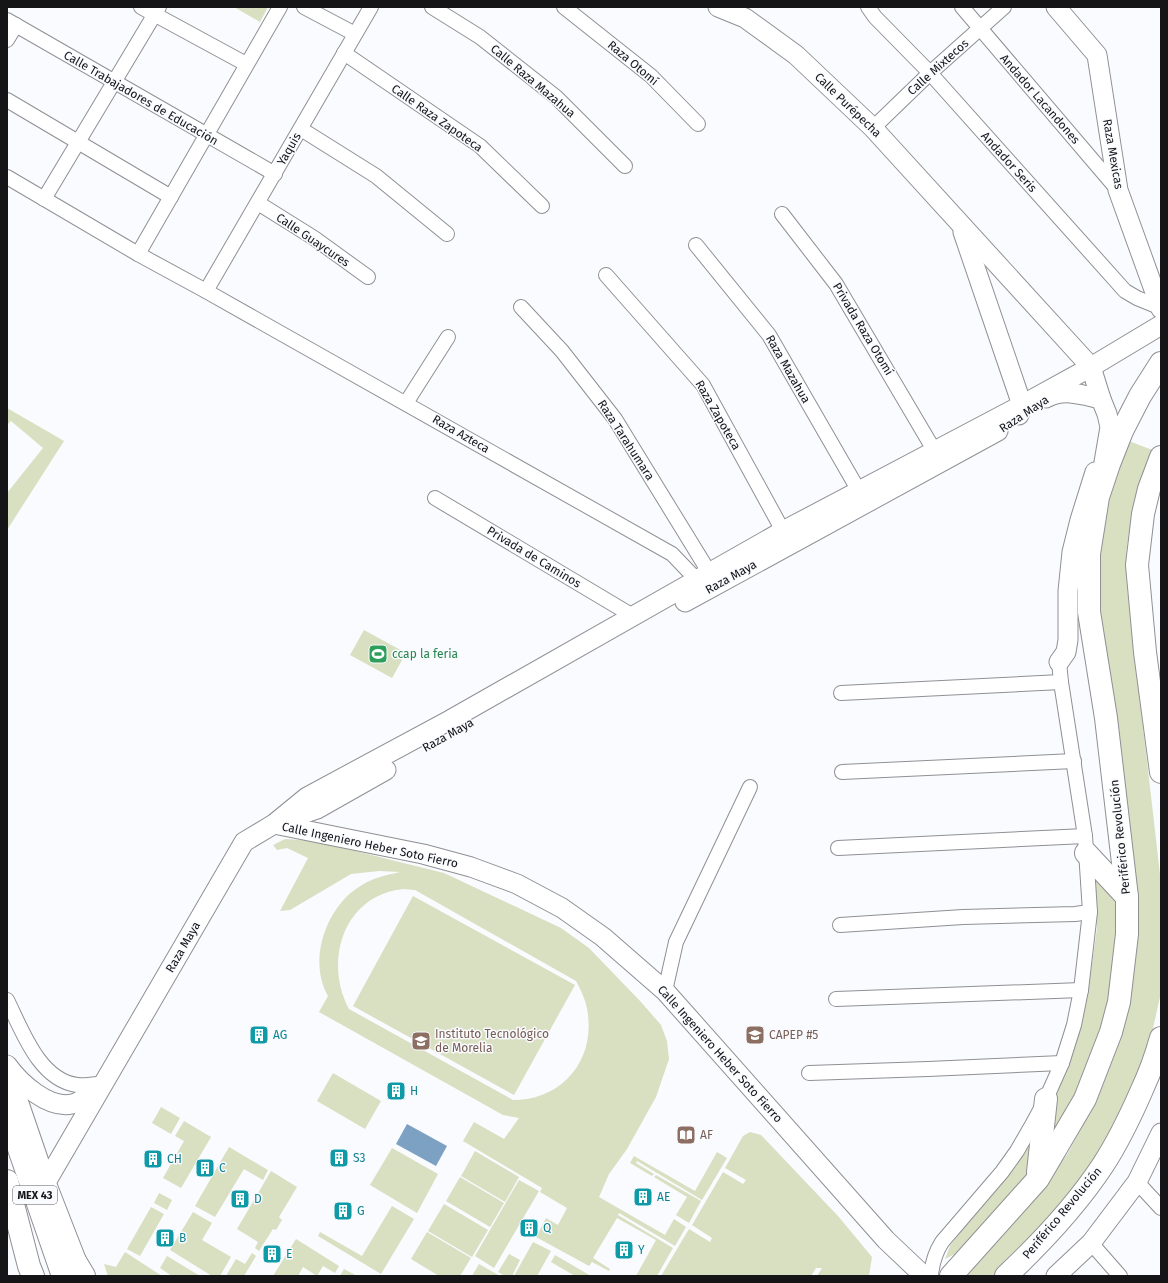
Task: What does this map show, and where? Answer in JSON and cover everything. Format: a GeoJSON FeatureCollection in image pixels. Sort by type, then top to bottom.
{"type":"FeatureCollection","features":[{"type":"Feature","properties":{"kind":"main road","name":"Periférico Revolución"},"geometry":{"type":"LineString","coordinates":[[958,1269],[1038,1179],[1085,1099],[1111,1032],[1119,1002],[1127,934],[1127,897],[1106,718],[1089,612],[1089,554],[1098,497],[1122,431],[1140,396],[1161,363]]}},
{"type":"Feature","properties":{"kind":"main road"},"geometry":{"type":"LineString","coordinates":[[1161,457],[1149,489],[1143,514],[1137,565],[1145,652],[1155,690],[1161,772]]}},
{"type":"Feature","properties":{"kind":"main road"},"geometry":{"type":"LineString","coordinates":[[1085,845],[1127,897]]}},
{"type":"Feature","properties":{"kind":"main road","name":"Periférico Revolución"},"geometry":{"type":"LineString","coordinates":[[1006,1276],[1059,1221],[1102,1166],[1121,1135],[1137,1102],[1150,1073],[1161,1038]]}},
{"type":"Feature","properties":{"kind":"main road"},"geometry":{"type":"LineString","coordinates":[[7,1073],[75,1272]]}},
{"type":"Feature","properties":{"kind":"main road"},"geometry":{"type":"LineString","coordinates":[[1038,1179],[1046,1099]]}},
{"type":"Feature","properties":{"kind":"main road","name":"MEX 43"},"geometry":{"type":"LineString","coordinates":[[7,1114],[75,1272]]}},
{"type":"Feature","properties":{"kind":"main road","name":"MEX 43"},"geometry":{"type":"LineString","coordinates":[[7,1181],[31,1273]]}},
{"type":"Feature","properties":{"kind":"street"},"geometry":{"type":"LineString","coordinates":[[141,7],[157,11],[246,64]]}},
{"type":"Feature","properties":{"kind":"street"},"geometry":{"type":"LineString","coordinates":[[138,254],[280,7]]}},
{"type":"Feature","properties":{"kind":"street"},"geometry":{"type":"LineString","coordinates":[[304,7],[355,34]]}},
{"type":"Feature","properties":{"kind":"street","name":"Yaquis"},"geometry":{"type":"LineString","coordinates":[[206,291],[371,7]]}},
{"type":"Feature","properties":{"kind":"street","name":"Calle Raza Mazahua"},"geometry":{"type":"LineString","coordinates":[[432,7],[480,37],[556,97],[625,166]]}},
{"type":"Feature","properties":{"kind":"street","name":"Raza Otomí"},"geometry":{"type":"LineString","coordinates":[[564,7],[650,76],[698,124]]}},
{"type":"Feature","properties":{"kind":"street","name":"Calle Purépecha"},"geometry":{"type":"LineString","coordinates":[[718,7],[745,18],[796,55],[873,128],[1090,367]]}},
{"type":"Feature","properties":{"kind":"street","name":"Andador Seris"},"geometry":{"type":"LineString","coordinates":[[860,7],[871,12],[930,73],[1124,291],[1160,308]]}},
{"type":"Feature","properties":{"kind":"street","name":"Andador Lacandones"},"geometry":{"type":"LineString","coordinates":[[962,7],[1118,190]]}},
{"type":"Feature","properties":{"kind":"street","name":"Calle Mixtecos"},"geometry":{"type":"LineString","coordinates":[[873,128],[930,73],[1004,7]]}},
{"type":"Feature","properties":{"kind":"street","name":"Raza Mexicas"},"geometry":{"type":"LineString","coordinates":[[1056,7],[1097,55],[1118,190],[1160,308]]}},
{"type":"Feature","properties":{"kind":"street"},"geometry":{"type":"LineString","coordinates":[[44,199],[157,11]]}},
{"type":"Feature","properties":{"kind":"street"},"geometry":{"type":"LineString","coordinates":[[7,40],[11,23]]}},
{"type":"Feature","properties":{"kind":"street","name":"Calle Trabajadores de Educación"},"geometry":{"type":"LineString","coordinates":[[11,23],[275,174]]}},
{"type":"Feature","properties":{"kind":"street","name":"Calle Raza Zapoteca"},"geometry":{"type":"LineString","coordinates":[[344,53],[480,146],[542,206]]}},
{"type":"Feature","properties":{"kind":"street"},"geometry":{"type":"LineString","coordinates":[[7,100],[171,197]]}},
{"type":"Feature","properties":{"kind":"street"},"geometry":{"type":"LineString","coordinates":[[300,129],[376,176],[446,234]]}},
{"type":"Feature","properties":{"kind":"street","name":"Raza Azteca"},"geometry":{"type":"LineString","coordinates":[[7,176],[138,254],[406,403],[672,554],[706,582]]}},
{"type":"Feature","properties":{"kind":"street","name":"Calle Guaycures"},"geometry":{"type":"LineString","coordinates":[[258,203],[314,238],[368,277]]}},
{"type":"Feature","properties":{"kind":"street","name":"Privada Raza Otomí"},"geometry":{"type":"LineString","coordinates":[[782,214],[836,284],[934,450]]}},
{"type":"Feature","properties":{"kind":"street","name":"Calle Purépecha"},"geometry":{"type":"LineString","coordinates":[[960,225],[1020,413]]}},
{"type":"Feature","properties":{"kind":"street","name":"Raza Mazahua"},"geometry":{"type":"LineString","coordinates":[[696,245],[769,335],[862,496]]}},
{"type":"Feature","properties":{"kind":"street","name":"Raza Zapoteca"},"geometry":{"type":"LineString","coordinates":[[606,275],[703,385],[782,531]]}},
{"type":"Feature","properties":{"kind":"street","name":"Raza Tarahumara"},"geometry":{"type":"LineString","coordinates":[[521,307],[562,351],[615,419],[706,582]]}},
{"type":"Feature","properties":{"kind":"street","name":"Raza Maya"},"geometry":{"type":"LineString","coordinates":[[45,1184],[244,842],[274,824],[306,797],[443,724],[634,616],[706,582],[782,531],[862,496],[934,450],[1020,413],[1090,367],[1161,325]]}},
{"type":"Feature","properties":{"kind":"street"},"geometry":{"type":"LineString","coordinates":[[406,403],[448,337]]}},
{"type":"Feature","properties":{"kind":"street"},"geometry":{"type":"LineString","coordinates":[[1090,367],[1107,414],[1110,427],[1098,497]]}},
{"type":"Feature","properties":{"kind":"street","name":"Raza Maya"},"geometry":{"type":"LineString","coordinates":[[274,824],[317,809],[706,582],[862,496],[1020,413],[1051,395],[1065,392],[1101,399]]}},
{"type":"Feature","properties":{"kind":"street"},"geometry":{"type":"LineString","coordinates":[[931,1276],[932,1262],[942,1242],[1006,1166],[1021,1144],[1046,1099],[1062,1063],[1074,1025],[1081,990],[1090,912],[1085,845],[1074,761],[1060,682],[1059,662],[1066,652],[1068,640],[1068,591],[1072,552],[1080,520],[1110,427]]}},
{"type":"Feature","properties":{"kind":"street","name":"Privada de Caminos"},"geometry":{"type":"LineString","coordinates":[[435,498],[634,616]]}},
{"type":"Feature","properties":{"kind":"street"},"geometry":{"type":"LineString","coordinates":[[841,693],[1060,682]]}},
{"type":"Feature","properties":{"kind":"street"},"geometry":{"type":"LineString","coordinates":[[842,772],[1074,761]]}},
{"type":"Feature","properties":{"kind":"street"},"geometry":{"type":"LineString","coordinates":[[666,992],[676,942],[750,787]]}},
{"type":"Feature","properties":{"kind":"street","name":"Calle Ingeniero Heber Soto Fierro"},"geometry":{"type":"LineString","coordinates":[[274,824],[424,854],[471,867],[517,884],[562,908],[603,937],[666,992],[886,1240],[924,1276]]}},
{"type":"Feature","properties":{"kind":"street"},"geometry":{"type":"LineString","coordinates":[[838,848],[1085,845]]}},
{"type":"Feature","properties":{"kind":"street"},"geometry":{"type":"LineString","coordinates":[[840,925],[963,917],[1075,914],[1090,912]]}},
{"type":"Feature","properties":{"kind":"street"},"geometry":{"type":"LineString","coordinates":[[836,999],[1081,990]]}},
{"type":"Feature","properties":{"kind":"street"},"geometry":{"type":"LineString","coordinates":[[7,1000],[34,1054],[54,1076],[65,1082],[78,1085],[104,1083]]}},
{"type":"Feature","properties":{"kind":"street"},"geometry":{"type":"LineString","coordinates":[[809,1073],[928,1070],[1062,1063]]}},
{"type":"Feature","properties":{"kind":"street","name":"Raza Maya"},"geometry":{"type":"LineString","coordinates":[[7,1065],[25,1085],[53,1103],[72,1104],[81,1100],[104,1083]]}},
{"type":"Feature","properties":{"kind":"street"},"geometry":{"type":"LineString","coordinates":[[1056,1276],[1091,1243],[1137,1182],[1161,1133]]}},
{"type":"Feature","properties":{"kind":"street"},"geometry":{"type":"LineString","coordinates":[[1137,1182],[1161,1208]]}},
{"type":"Feature","properties":{"kind":"street"},"geometry":{"type":"LineString","coordinates":[[1091,1243],[1120,1276]]}},
{"type":"Feature","properties":{"kind":"street"},"geometry":{"type":"LineString","coordinates":[[940,1276],[958,1269]]}},
{"type":"Feature","properties":{"kind":"green space"},"geometry":{"type":"Polygon","coordinates":[[[234,7],[268,7],[260,22],[234,7]]]}},
{"type":"Feature","properties":{"kind":"green space"},"geometry":{"type":"Polygon","coordinates":[[[7,408],[64,441],[7,530],[7,493],[43,448],[11,421],[7,425],[7,408]]]}},
{"type":"Feature","properties":{"kind":"green space"},"geometry":{"type":"Polygon","coordinates":[[[1126,440],[1155,451],[1140,491],[1132,519],[1127,547],[1126,574],[1161,883],[1160,997],[1149,1046],[1109,1137],[1065,1205],[994,1276],[963,1276],[1040,1191],[1068,1153],[1099,1091],[1121,1037],[1130,998],[1100,624],[1099,556],[1103,525],[1112,481],[1126,440]]]}},
{"type":"Feature","properties":{"kind":"green space","name":"ccap la feria"},"geometry":{"type":"Polygon","coordinates":[[[364,630],[406,653],[392,678],[350,655],[364,630]]]}},
{"type":"Feature","properties":{"kind":"green space"},"geometry":{"type":"Polygon","coordinates":[[[285,839],[315,841],[444,873],[561,928],[589,948],[641,1002],[661,1025],[667,1041],[669,1059],[656,1097],[627,1149],[609,1174],[599,1197],[665,1235],[674,1219],[686,1227],[675,1246],[619,1213],[618,1215],[673,1248],[657,1276],[636,1276],[656,1240],[617,1218],[593,1258],[610,1269],[609,1271],[592,1262],[589,1266],[536,1237],[546,1218],[558,1225],[567,1208],[540,1192],[542,1188],[463,1141],[474,1122],[504,1139],[519,1118],[503,1115],[319,1012],[328,996],[323,986],[320,971],[320,957],[326,929],[332,915],[351,893],[362,885],[375,879],[400,872],[379,871],[351,874],[290,910],[280,911],[308,858],[287,848],[277,850],[273,845],[285,839]],[[404,889],[383,894],[366,903],[353,917],[344,933],[339,951],[338,971],[341,990],[349,1009],[513,1100],[530,1098],[559,1086],[570,1076],[579,1063],[585,1049],[588,1032],[587,1006],[576,981],[415,890],[404,889]]]}},
{"type":"Feature","properties":{"kind":"green space"},"geometry":{"type":"Polygon","coordinates":[[[1095,870],[1121,902],[1108,1013],[1091,1068],[1044,1156],[1052,1102],[1079,1030],[1090,978],[1097,928],[1095,870]]]}},
{"type":"Feature","properties":{"kind":"green space"},"geometry":{"type":"Polygon","coordinates":[[[413,896],[575,985],[514,1095],[353,1006],[413,896]]]}},
{"type":"Feature","properties":{"kind":"green space"},"geometry":{"type":"Polygon","coordinates":[[[333,1073],[381,1101],[365,1129],[317,1101],[333,1073]]]}},
{"type":"Feature","properties":{"kind":"green space"},"geometry":{"type":"Polygon","coordinates":[[[161,1107],[180,1118],[171,1134],[152,1123],[161,1107]]]}},
{"type":"Feature","properties":{"kind":"green space"},"geometry":{"type":"Polygon","coordinates":[[[184,1121],[211,1137],[181,1188],[163,1178],[184,1141],[175,1136],[184,1121]]]}},
{"type":"Feature","properties":{"kind":"green space"},"geometry":{"type":"Polygon","coordinates":[[[1040,1127],[1029,1179],[959,1252],[945,1259],[950,1246],[1040,1127]]]}},
{"type":"Feature","properties":{"kind":"green space"},"geometry":{"type":"Polygon","coordinates":[[[750,1132],[761,1135],[838,1216],[872,1257],[869,1276],[817,1276],[822,1268],[816,1268],[811,1276],[661,1276],[689,1229],[710,1242],[712,1238],[692,1225],[723,1172],[743,1184],[746,1180],[725,1168],[743,1136],[750,1132]]]}},
{"type":"Feature","properties":{"kind":"green space"},"geometry":{"type":"Polygon","coordinates":[[[229,1147],[268,1170],[263,1180],[244,1169],[215,1217],[195,1206],[229,1147]]]}},
{"type":"Feature","properties":{"kind":"green space"},"geometry":{"type":"Polygon","coordinates":[[[392,1148],[438,1174],[417,1213],[370,1185],[392,1148]]]}},
{"type":"Feature","properties":{"kind":"green space"},"geometry":{"type":"Polygon","coordinates":[[[475,1151],[519,1177],[505,1202],[461,1176],[475,1151]]]}},
{"type":"Feature","properties":{"kind":"green space"},"geometry":{"type":"Polygon","coordinates":[[[717,1152],[727,1158],[702,1200],[637,1161],[636,1163],[654,1174],[652,1176],[630,1163],[634,1156],[695,1191],[717,1152]]]}},
{"type":"Feature","properties":{"kind":"green space"},"geometry":{"type":"Polygon","coordinates":[[[271,1171],[297,1187],[279,1217],[282,1220],[276,1230],[273,1229],[259,1251],[255,1248],[258,1242],[237,1229],[271,1171]]]}},
{"type":"Feature","properties":{"kind":"green space"},"geometry":{"type":"Polygon","coordinates":[[[656,1175],[701,1201],[689,1223],[676,1215],[687,1197],[654,1177],[656,1175]]]}},
{"type":"Feature","properties":{"kind":"green space"},"geometry":{"type":"Polygon","coordinates":[[[460,1177],[504,1203],[490,1227],[446,1201],[460,1177]]]}},
{"type":"Feature","properties":{"kind":"green space"},"geometry":{"type":"Polygon","coordinates":[[[519,1180],[539,1191],[494,1268],[475,1256],[519,1180]]]}},
{"type":"Feature","properties":{"kind":"green space"},"geometry":{"type":"Polygon","coordinates":[[[159,1193],[172,1200],[167,1210],[154,1203],[159,1193]]]}},
{"type":"Feature","properties":{"kind":"green space"},"geometry":{"type":"Polygon","coordinates":[[[444,1204],[488,1230],[472,1257],[428,1231],[444,1204]]]}},
{"type":"Feature","properties":{"kind":"green space"},"geometry":{"type":"Polygon","coordinates":[[[392,1206],[414,1219],[381,1274],[318,1236],[320,1232],[362,1256],[392,1206]]]}},
{"type":"Feature","properties":{"kind":"green space"},"geometry":{"type":"Polygon","coordinates":[[[151,1207],[164,1214],[140,1256],[127,1249],[151,1207]]]}},
{"type":"Feature","properties":{"kind":"green space"},"geometry":{"type":"Polygon","coordinates":[[[193,1212],[212,1223],[202,1240],[231,1257],[220,1276],[212,1276],[170,1250],[193,1212]]]}},
{"type":"Feature","properties":{"kind":"green space"},"geometry":{"type":"Polygon","coordinates":[[[427,1232],[471,1258],[460,1276],[439,1276],[411,1259],[427,1232]]]}},
{"type":"Feature","properties":{"kind":"green space"},"geometry":{"type":"Polygon","coordinates":[[[296,1239],[339,1266],[335,1273],[323,1266],[317,1276],[303,1267],[298,1276],[273,1276],[296,1239]]]}},
{"type":"Feature","properties":{"kind":"green space"},"geometry":{"type":"Polygon","coordinates":[[[533,1242],[551,1251],[537,1276],[514,1276],[533,1242]]]}},
{"type":"Feature","properties":{"kind":"green space"},"geometry":{"type":"Polygon","coordinates":[[[125,1252],[162,1276],[108,1276],[104,1264],[116,1267],[125,1252]]]}},
{"type":"Feature","properties":{"kind":"green space"},"geometry":{"type":"Polygon","coordinates":[[[252,1253],[256,1256],[244,1276],[226,1276],[236,1259],[245,1264],[252,1253]]]}},
{"type":"Feature","properties":{"kind":"green space"},"geometry":{"type":"Polygon","coordinates":[[[509,1254],[520,1260],[512,1276],[505,1276],[498,1272],[509,1254]]]}},
{"type":"Feature","properties":{"kind":"green space"},"geometry":{"type":"Polygon","coordinates":[[[555,1255],[591,1276],[575,1276],[551,1262],[555,1255]]]}},
{"type":"Feature","properties":{"kind":"green space"},"geometry":{"type":"Polygon","coordinates":[[[167,1256],[200,1276],[172,1276],[160,1268],[167,1256]]]}},
{"type":"Feature","properties":{"kind":"green space"},"geometry":{"type":"Polygon","coordinates":[[[479,1264],[500,1276],[472,1276],[479,1264]]]}},
{"type":"Feature","properties":{"kind":"green space"},"geometry":{"type":"Polygon","coordinates":[[[344,1269],[357,1276],[340,1276],[344,1269]]]}},
{"type":"Feature","properties":{"kind":"water"},"geometry":{"type":"Polygon","coordinates":[[[407,1124],[447,1146],[436,1166],[396,1144],[407,1124]]]}},
{"type":"Feature","properties":{"kind":"place","name":"ccap la feria"},"geometry":{"type":"Point","coordinates":[378,654]}},
{"type":"Feature","properties":{"kind":"place","name":"AG"},"geometry":{"type":"Point","coordinates":[259,1035]}},
{"type":"Feature","properties":{"kind":"place","name":"CAPEP #5"},"geometry":{"type":"Point","coordinates":[755,1035]}},
{"type":"Feature","properties":{"kind":"place","name":"Instituto Tecnológico de Morelia"},"geometry":{"type":"Point","coordinates":[421,1041]}},
{"type":"Feature","properties":{"kind":"place","name":"H"},"geometry":{"type":"Point","coordinates":[396,1091]}},
{"type":"Feature","properties":{"kind":"place","name":"AF"},"geometry":{"type":"Point","coordinates":[686,1135]}},
{"type":"Feature","properties":{"kind":"place","name":"S3"},"geometry":{"type":"Point","coordinates":[339,1158]}},
{"type":"Feature","properties":{"kind":"place","name":"CH"},"geometry":{"type":"Point","coordinates":[153,1159]}},
{"type":"Feature","properties":{"kind":"place","name":"C"},"geometry":{"type":"Point","coordinates":[205,1168]}},
{"type":"Feature","properties":{"kind":"place","name":"AE"},"geometry":{"type":"Point","coordinates":[643,1197]}},
{"type":"Feature","properties":{"kind":"place","name":"D"},"geometry":{"type":"Point","coordinates":[240,1199]}},
{"type":"Feature","properties":{"kind":"place","name":"G"},"geometry":{"type":"Point","coordinates":[343,1211]}},
{"type":"Feature","properties":{"kind":"place","name":"Q"},"geometry":{"type":"Point","coordinates":[529,1228]}},
{"type":"Feature","properties":{"kind":"place","name":"B"},"geometry":{"type":"Point","coordinates":[165,1238]}},
{"type":"Feature","properties":{"kind":"place","name":"Y"},"geometry":{"type":"Point","coordinates":[624,1250]}},
{"type":"Feature","properties":{"kind":"place","name":"E"},"geometry":{"type":"Point","coordinates":[272,1254]}}]}
